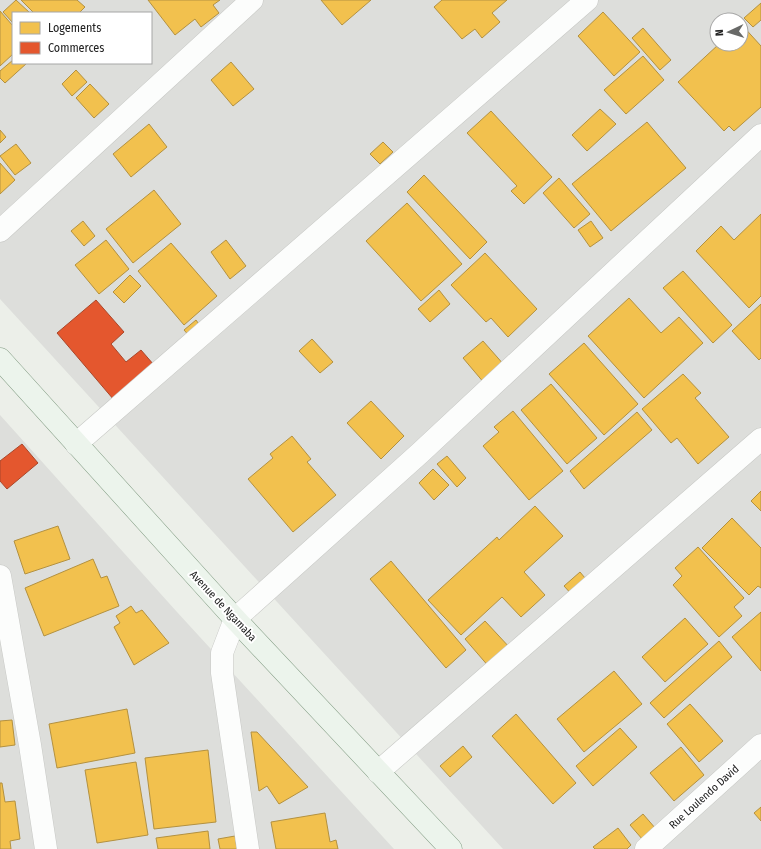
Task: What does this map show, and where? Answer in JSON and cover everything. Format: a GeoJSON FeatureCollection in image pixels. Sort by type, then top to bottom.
{"type":"FeatureCollection","features":[{"type":"Feature","properties":{"kind":"main road","name":"Avenue de Ngamaba"},"geometry":{"type":"LineString","coordinates":[[0,359],[235,619],[451,849]]}},
{"type":"Feature","properties":{"kind":"street"},"geometry":{"type":"LineString","coordinates":[[0,231],[252,0]]}},
{"type":"Feature","properties":{"kind":"street"},"geometry":{"type":"LineString","coordinates":[[76,444],[587,0]]}},
{"type":"Feature","properties":{"kind":"street"},"geometry":{"type":"LineString","coordinates":[[248,849],[222,673],[222,653],[235,619],[420,453],[761,135]]}},
{"type":"Feature","properties":{"kind":"street"},"geometry":{"type":"LineString","coordinates":[[378,772],[761,439]]}},
{"type":"Feature","properties":{"kind":"street"},"geometry":{"type":"LineString","coordinates":[[0,576],[30,745],[46,849]]}},
{"type":"Feature","properties":{"kind":"street","name":"Rue Loulendo David"},"geometry":{"type":"LineString","coordinates":[[646,849],[761,745]]}},
{"type":"Feature","properties":{"kind":"shaded area"},"geometry":{"type":"Polygon","coordinates":[[[0,0],[761,0],[761,849],[503,849],[0,299],[0,0]]]}},
{"type":"Feature","properties":{"kind":"shaded area"},"geometry":{"type":"Polygon","coordinates":[[[0,415],[177,612],[394,849],[0,849],[0,415]]]}},
{"type":"Feature","properties":{"kind":"building: Logements"},"geometry":{"type":"Polygon","coordinates":[[[16,0],[29,12],[12,12],[12,22],[3,12],[16,0]]]}},
{"type":"Feature","properties":{"kind":"building: Logements"},"geometry":{"type":"Polygon","coordinates":[[[21,0],[77,0],[85,7],[80,12],[33,12],[21,0]]]}},
{"type":"Feature","properties":{"kind":"building: Logements"},"geometry":{"type":"Polygon","coordinates":[[[148,0],[220,0],[213,5],[219,13],[201,27],[195,19],[175,35],[148,0]]]}},
{"type":"Feature","properties":{"kind":"building: Logements"},"geometry":{"type":"Polygon","coordinates":[[[321,0],[371,0],[342,25],[321,0]]]}},
{"type":"Feature","properties":{"kind":"building: Logements"},"geometry":{"type":"Polygon","coordinates":[[[442,0],[507,0],[492,13],[500,22],[482,38],[475,29],[462,39],[434,7],[442,0]]]}},
{"type":"Feature","properties":{"kind":"building: Logements"},"geometry":{"type":"Polygon","coordinates":[[[761,3],[761,20],[753,27],[749,23],[749,14],[761,3]]]}},
{"type":"Feature","properties":{"kind":"building: Logements"},"geometry":{"type":"Polygon","coordinates":[[[0,11],[12,25],[12,55],[0,66],[0,11]]]}},
{"type":"Feature","properties":{"kind":"building: Logements"},"geometry":{"type":"Polygon","coordinates":[[[603,12],[640,52],[614,76],[578,36],[603,12]]]}},
{"type":"Feature","properties":{"kind":"building: Logements"},"geometry":{"type":"Polygon","coordinates":[[[643,28],[671,60],[660,70],[632,38],[643,28]]]}},
{"type":"Feature","properties":{"kind":"building: Logements"},"geometry":{"type":"Polygon","coordinates":[[[749,33],[761,46],[761,107],[734,131],[729,126],[724,131],[678,82],[710,52],[749,52],[749,33]]]}},
{"type":"Feature","properties":{"kind":"building: Logements"},"geometry":{"type":"Polygon","coordinates":[[[643,56],[664,80],[626,114],[604,90],[643,56]]]}},
{"type":"Feature","properties":{"kind":"building: Logements"},"geometry":{"type":"Polygon","coordinates":[[[12,61],[12,64],[26,64],[5,83],[0,78],[0,71],[12,61]]]}},
{"type":"Feature","properties":{"kind":"building: Logements"},"geometry":{"type":"Polygon","coordinates":[[[231,62],[254,89],[233,106],[211,80],[231,62]]]}},
{"type":"Feature","properties":{"kind":"building: Logements"},"geometry":{"type":"Polygon","coordinates":[[[76,70],[87,82],[72,96],[62,84],[76,70]]]}},
{"type":"Feature","properties":{"kind":"building: Logements"},"geometry":{"type":"Polygon","coordinates":[[[90,84],[109,104],[94,118],[76,98],[90,84]]]}},
{"type":"Feature","properties":{"kind":"building: Logements"},"geometry":{"type":"Polygon","coordinates":[[[600,109],[616,124],[587,151],[572,135],[600,109]]]}},
{"type":"Feature","properties":{"kind":"building: Logements"},"geometry":{"type":"Polygon","coordinates":[[[491,111],[552,177],[524,204],[511,191],[517,186],[467,133],[491,111]]]}},
{"type":"Feature","properties":{"kind":"building: Logements"},"geometry":{"type":"Polygon","coordinates":[[[647,122],[686,168],[611,231],[572,184],[647,122]]]}},
{"type":"Feature","properties":{"kind":"building: Logements"},"geometry":{"type":"Polygon","coordinates":[[[149,124],[167,147],[131,177],[113,154],[149,124]]]}},
{"type":"Feature","properties":{"kind":"building: Logements"},"geometry":{"type":"Polygon","coordinates":[[[0,130],[6,137],[0,143],[0,130]]]}},
{"type":"Feature","properties":{"kind":"building: Logements"},"geometry":{"type":"Polygon","coordinates":[[[383,142],[393,152],[380,164],[370,154],[383,142]]]}},
{"type":"Feature","properties":{"kind":"building: Logements"},"geometry":{"type":"Polygon","coordinates":[[[16,144],[31,163],[15,175],[0,156],[16,144]]]}},
{"type":"Feature","properties":{"kind":"building: Logements"},"geometry":{"type":"Polygon","coordinates":[[[0,163],[15,180],[0,194],[0,163]]]}},
{"type":"Feature","properties":{"kind":"building: Logements"},"geometry":{"type":"Polygon","coordinates":[[[424,175],[487,242],[470,259],[407,192],[424,175]]]}},
{"type":"Feature","properties":{"kind":"building: Logements"},"geometry":{"type":"Polygon","coordinates":[[[559,178],[590,214],[574,228],[543,193],[559,178]]]}},
{"type":"Feature","properties":{"kind":"building: Logements"},"geometry":{"type":"Polygon","coordinates":[[[154,190],[181,224],[133,263],[106,229],[154,190]]]}},
{"type":"Feature","properties":{"kind":"building: Logements"},"geometry":{"type":"Polygon","coordinates":[[[407,203],[462,264],[421,301],[366,241],[407,203]]]}},
{"type":"Feature","properties":{"kind":"building: Logements"},"geometry":{"type":"Polygon","coordinates":[[[761,214],[761,296],[749,308],[696,251],[721,226],[734,240],[761,214]]]}},
{"type":"Feature","properties":{"kind":"building: Logements"},"geometry":{"type":"Polygon","coordinates":[[[83,221],[95,236],[84,246],[71,231],[83,221]]]}},
{"type":"Feature","properties":{"kind":"building: Logements"},"geometry":{"type":"Polygon","coordinates":[[[591,221],[603,238],[590,247],[578,230],[591,221]]]}},
{"type":"Feature","properties":{"kind":"building: Logements"},"geometry":{"type":"Polygon","coordinates":[[[106,240],[129,269],[99,294],[75,265],[106,240]]]}},
{"type":"Feature","properties":{"kind":"building: Logements"},"geometry":{"type":"Polygon","coordinates":[[[226,240],[246,266],[230,279],[211,252],[226,240]]]}},
{"type":"Feature","properties":{"kind":"building: Logements"},"geometry":{"type":"Polygon","coordinates":[[[171,243],[217,296],[184,325],[138,271],[171,243]]]}},
{"type":"Feature","properties":{"kind":"building: Logements"},"geometry":{"type":"Polygon","coordinates":[[[485,253],[537,309],[508,337],[491,318],[486,322],[451,285],[485,253]]]}},
{"type":"Feature","properties":{"kind":"building: Logements"},"geometry":{"type":"Polygon","coordinates":[[[683,271],[732,325],[713,343],[663,288],[683,271]]]}},
{"type":"Feature","properties":{"kind":"building: Logements"},"geometry":{"type":"Polygon","coordinates":[[[130,275],[141,286],[124,303],[113,292],[130,275]]]}},
{"type":"Feature","properties":{"kind":"building: Logements"},"geometry":{"type":"Polygon","coordinates":[[[439,290],[450,304],[430,322],[418,309],[439,290]]]}},
{"type":"Feature","properties":{"kind":"building: Logements"},"geometry":{"type":"Polygon","coordinates":[[[629,298],[661,333],[679,317],[703,343],[644,398],[588,336],[629,298]]]}},
{"type":"Feature","properties":{"kind":"building: Logements"},"geometry":{"type":"Polygon","coordinates":[[[761,304],[761,358],[759,360],[732,331],[761,304]]]}},
{"type":"Feature","properties":{"kind":"building: Logements"},"geometry":{"type":"Polygon","coordinates":[[[196,320],[203,330],[192,339],[184,330],[196,320]]]}},
{"type":"Feature","properties":{"kind":"building: Logements"},"geometry":{"type":"Polygon","coordinates":[[[312,339],[333,362],[320,373],[299,351],[312,339]]]}},
{"type":"Feature","properties":{"kind":"building: Logements"},"geometry":{"type":"Polygon","coordinates":[[[483,341],[505,366],[485,384],[463,358],[483,341]]]}},
{"type":"Feature","properties":{"kind":"building: Logements"},"geometry":{"type":"Polygon","coordinates":[[[584,343],[638,404],[604,435],[549,374],[584,343]]]}},
{"type":"Feature","properties":{"kind":"building: Logements"},"geometry":{"type":"Polygon","coordinates":[[[683,374],[701,393],[695,398],[729,437],[698,464],[677,438],[671,443],[642,409],[683,374]]]}},
{"type":"Feature","properties":{"kind":"building: Logements"},"geometry":{"type":"Polygon","coordinates":[[[551,384],[597,438],[567,464],[521,410],[551,384]]]}},
{"type":"Feature","properties":{"kind":"building: Logements"},"geometry":{"type":"Polygon","coordinates":[[[371,401],[404,436],[381,459],[347,423],[371,401]]]}},
{"type":"Feature","properties":{"kind":"building: Logements"},"geometry":{"type":"Polygon","coordinates":[[[513,411],[563,471],[529,500],[483,446],[499,432],[494,427],[513,411]]]}},
{"type":"Feature","properties":{"kind":"building: Logements"},"geometry":{"type":"Polygon","coordinates":[[[637,412],[652,430],[584,489],[570,471],[637,412]]]}},
{"type":"Feature","properties":{"kind":"building: Logements"},"geometry":{"type":"Polygon","coordinates":[[[292,436],[311,459],[307,462],[336,495],[293,532],[248,479],[273,458],[270,454],[292,436]]]}},
{"type":"Feature","properties":{"kind":"building: Logements"},"geometry":{"type":"Polygon","coordinates":[[[447,456],[466,478],[457,487],[437,464],[447,456]]]}},
{"type":"Feature","properties":{"kind":"building: Logements"},"geometry":{"type":"Polygon","coordinates":[[[433,469],[449,485],[434,500],[419,483],[433,469]]]}},
{"type":"Feature","properties":{"kind":"building: Logements"},"geometry":{"type":"Polygon","coordinates":[[[761,491],[761,511],[751,501],[761,491]]]}},
{"type":"Feature","properties":{"kind":"building: Logements"},"geometry":{"type":"Polygon","coordinates":[[[535,506],[563,536],[524,572],[545,595],[521,617],[502,597],[461,635],[428,600],[497,537],[499,540],[535,506]]]}},
{"type":"Feature","properties":{"kind":"building: Logements"},"geometry":{"type":"Polygon","coordinates":[[[732,518],[761,548],[761,588],[758,586],[749,595],[702,548],[732,518]]]}},
{"type":"Feature","properties":{"kind":"building: Logements"},"geometry":{"type":"Polygon","coordinates":[[[58,526],[70,559],[25,574],[14,541],[58,526]]]}},
{"type":"Feature","properties":{"kind":"building: Logements"},"geometry":{"type":"Polygon","coordinates":[[[698,547],[744,598],[734,607],[742,616],[719,637],[673,585],[682,576],[675,568],[698,547]]]}},
{"type":"Feature","properties":{"kind":"building: Logements"},"geometry":{"type":"Polygon","coordinates":[[[93,559],[101,578],[107,576],[119,606],[44,636],[25,588],[93,559]]]}},
{"type":"Feature","properties":{"kind":"building: Logements"},"geometry":{"type":"Polygon","coordinates":[[[391,561],[466,650],[446,668],[370,579],[391,561]]]}},
{"type":"Feature","properties":{"kind":"building: Logements"},"geometry":{"type":"Polygon","coordinates":[[[580,572],[590,584],[574,597],[564,586],[580,572]]]}},
{"type":"Feature","properties":{"kind":"building: Logements"},"geometry":{"type":"Polygon","coordinates":[[[131,606],[136,613],[142,610],[169,643],[134,665],[114,627],[120,623],[116,616],[131,606]]]}},
{"type":"Feature","properties":{"kind":"building: Logements"},"geometry":{"type":"Polygon","coordinates":[[[761,612],[761,671],[732,637],[761,612]]]}},
{"type":"Feature","properties":{"kind":"building: Logements"},"geometry":{"type":"Polygon","coordinates":[[[685,618],[708,644],[665,682],[642,657],[685,618]]]}},
{"type":"Feature","properties":{"kind":"building: Logements"},"geometry":{"type":"Polygon","coordinates":[[[485,621],[511,649],[490,668],[465,639],[485,621]]]}},
{"type":"Feature","properties":{"kind":"building: Logements"},"geometry":{"type":"Polygon","coordinates":[[[719,641],[732,657],[664,718],[650,703],[719,641]]]}},
{"type":"Feature","properties":{"kind":"building: Logements"},"geometry":{"type":"Polygon","coordinates":[[[614,671],[642,704],[584,752],[557,719],[614,671]]]}},
{"type":"Feature","properties":{"kind":"building: Logements"},"geometry":{"type":"Polygon","coordinates":[[[690,704],[723,741],[699,762],[667,724],[690,704]]]}},
{"type":"Feature","properties":{"kind":"building: Logements"},"geometry":{"type":"Polygon","coordinates":[[[127,709],[135,753],[57,768],[49,724],[127,709]]]}},
{"type":"Feature","properties":{"kind":"building: Logements"},"geometry":{"type":"Polygon","coordinates":[[[516,714],[576,783],[553,804],[492,736],[516,714]]]}},
{"type":"Feature","properties":{"kind":"building: Logements"},"geometry":{"type":"Polygon","coordinates":[[[12,720],[15,745],[0,747],[0,721],[12,720]]]}},
{"type":"Feature","properties":{"kind":"building: Logements"},"geometry":{"type":"Polygon","coordinates":[[[620,728],[637,747],[593,786],[576,766],[620,728]]]}},
{"type":"Feature","properties":{"kind":"building: Logements"},"geometry":{"type":"Polygon","coordinates":[[[251,732],[257,732],[308,787],[279,804],[267,786],[259,791],[251,732]]]}},
{"type":"Feature","properties":{"kind":"building: Logements"},"geometry":{"type":"Polygon","coordinates":[[[463,746],[472,757],[450,777],[440,766],[463,746]]]}},
{"type":"Feature","properties":{"kind":"building: Logements"},"geometry":{"type":"Polygon","coordinates":[[[681,747],[704,775],[674,801],[650,773],[681,747]]]}},
{"type":"Feature","properties":{"kind":"building: Logements"},"geometry":{"type":"Polygon","coordinates":[[[208,750],[216,822],[154,829],[145,758],[208,750]]]}},
{"type":"Feature","properties":{"kind":"building: Logements"},"geometry":{"type":"Polygon","coordinates":[[[136,762],[148,835],[97,843],[85,770],[136,762]]]}},
{"type":"Feature","properties":{"kind":"building: Logements"},"geometry":{"type":"Polygon","coordinates":[[[0,783],[2,783],[5,802],[15,801],[20,839],[10,841],[11,849],[0,849],[0,783]]]}},
{"type":"Feature","properties":{"kind":"building: Logements"},"geometry":{"type":"Polygon","coordinates":[[[761,807],[761,821],[754,813],[761,807]]]}},
{"type":"Feature","properties":{"kind":"building: Logements"},"geometry":{"type":"Polygon","coordinates":[[[325,813],[330,842],[336,840],[338,849],[276,849],[271,822],[325,813]]]}},
{"type":"Feature","properties":{"kind":"building: Logements"},"geometry":{"type":"Polygon","coordinates":[[[643,814],[656,829],[643,840],[630,825],[643,814]]]}},
{"type":"Feature","properties":{"kind":"building: Logements"},"geometry":{"type":"Polygon","coordinates":[[[618,828],[631,845],[627,849],[595,849],[593,847],[618,828]]]}},
{"type":"Feature","properties":{"kind":"building: Logements"},"geometry":{"type":"Polygon","coordinates":[[[208,831],[210,849],[158,849],[156,838],[208,831]]]}},
{"type":"Feature","properties":{"kind":"building: Logements"},"geometry":{"type":"Polygon","coordinates":[[[235,836],[237,849],[220,849],[218,839],[235,836]]]}},
{"type":"Feature","properties":{"kind":"building: Commerces"},"geometry":{"type":"Polygon","coordinates":[[[96,300],[124,332],[111,344],[126,362],[141,350],[154,365],[114,400],[57,333],[96,300]]]}},
{"type":"Feature","properties":{"kind":"building: Commerces"},"geometry":{"type":"Polygon","coordinates":[[[22,444],[38,463],[7,489],[0,481],[0,461],[22,444]]]}}]}
